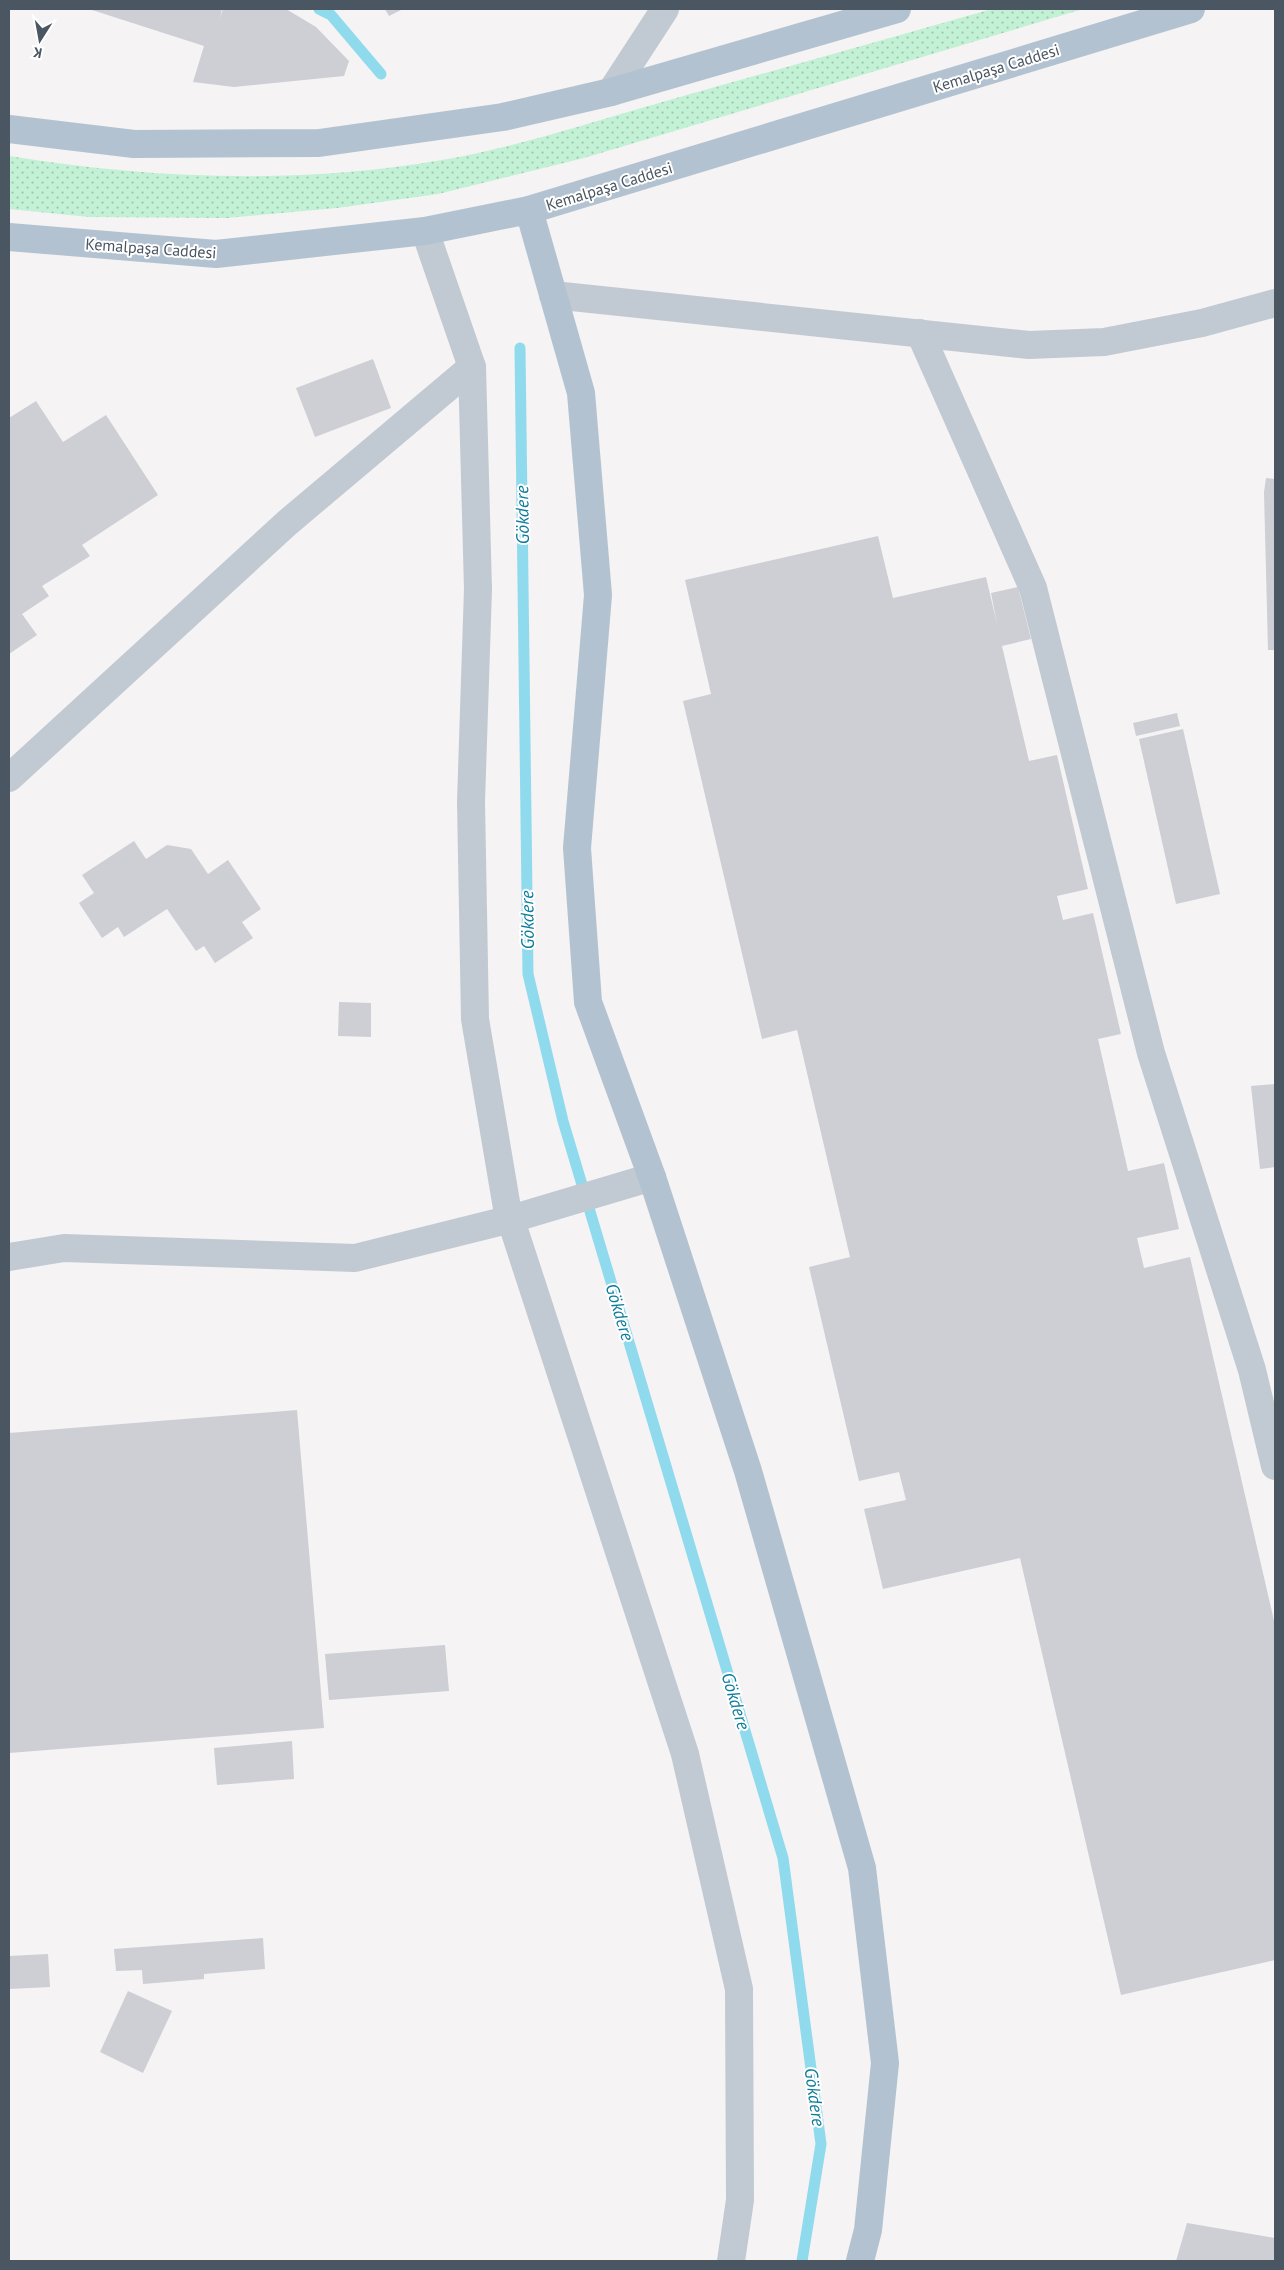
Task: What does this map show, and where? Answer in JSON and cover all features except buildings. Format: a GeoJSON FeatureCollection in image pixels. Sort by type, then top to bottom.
{"type":"FeatureCollection","features":[{"type":"Feature","properties":{"kind":"main road"},"geometry":{"type":"LineString","coordinates":[[9,129],[134,144],[319,143],[503,118],[611,92],[898,9]]}},
{"type":"Feature","properties":{"kind":"main road","name":"Kemalpaşa Caddesi"},"geometry":{"type":"LineString","coordinates":[[9,237],[216,254],[425,231],[529,210],[1190,9]]}},
{"type":"Feature","properties":{"kind":"main road"},"geometry":{"type":"LineString","coordinates":[[529,210],[581,393],[598,595],[577,848],[588,1002],[652,1177],[748,1471],[862,1868],[884,2063],[868,2230],[860,2261]]}},
{"type":"Feature","properties":{"kind":"street"},"geometry":{"type":"LineString","coordinates":[[611,92],[665,9]]}},
{"type":"Feature","properties":{"kind":"street"},"geometry":{"type":"LineString","coordinates":[[425,231],[472,366],[478,589],[471,802],[475,1019],[507,1208],[685,1754],[739,1989],[740,2200],[731,2261]]}},
{"type":"Feature","properties":{"kind":"street"},"geometry":{"type":"LineString","coordinates":[[554,295],[1029,345],[1104,342],[1202,323],[1275,303]]}},
{"type":"Feature","properties":{"kind":"street"},"geometry":{"type":"LineString","coordinates":[[920,333],[1033,588],[1151,1053],[1252,1370],[1275,1466]]}},
{"type":"Feature","properties":{"kind":"street"},"geometry":{"type":"LineString","coordinates":[[9,778],[287,523],[472,366]]}},
{"type":"Feature","properties":{"kind":"street"},"geometry":{"type":"LineString","coordinates":[[9,1257],[64,1248],[354,1258],[511,1219],[652,1177]]}},
{"type":"Feature","properties":{"kind":"green space"},"geometry":{"type":"Polygon","coordinates":[[[992,9],[1083,9],[584,158],[438,194],[337,208],[227,218],[89,217],[9,209],[9,156],[116,170],[225,176],[280,176],[334,173],[442,160],[547,136],[992,9]]]}},
{"type":"Feature","properties":{"kind":"waterway","name":"Gökdere"},"geometry":{"type":"LineString","coordinates":[[319,9],[331,15],[381,74]]}},
{"type":"Feature","properties":{"kind":"waterway","name":"Gökdere"},"geometry":{"type":"LineString","coordinates":[[520,348],[528,974],[563,1121],[783,1858],[821,2144],[802,2261]]}}]}
